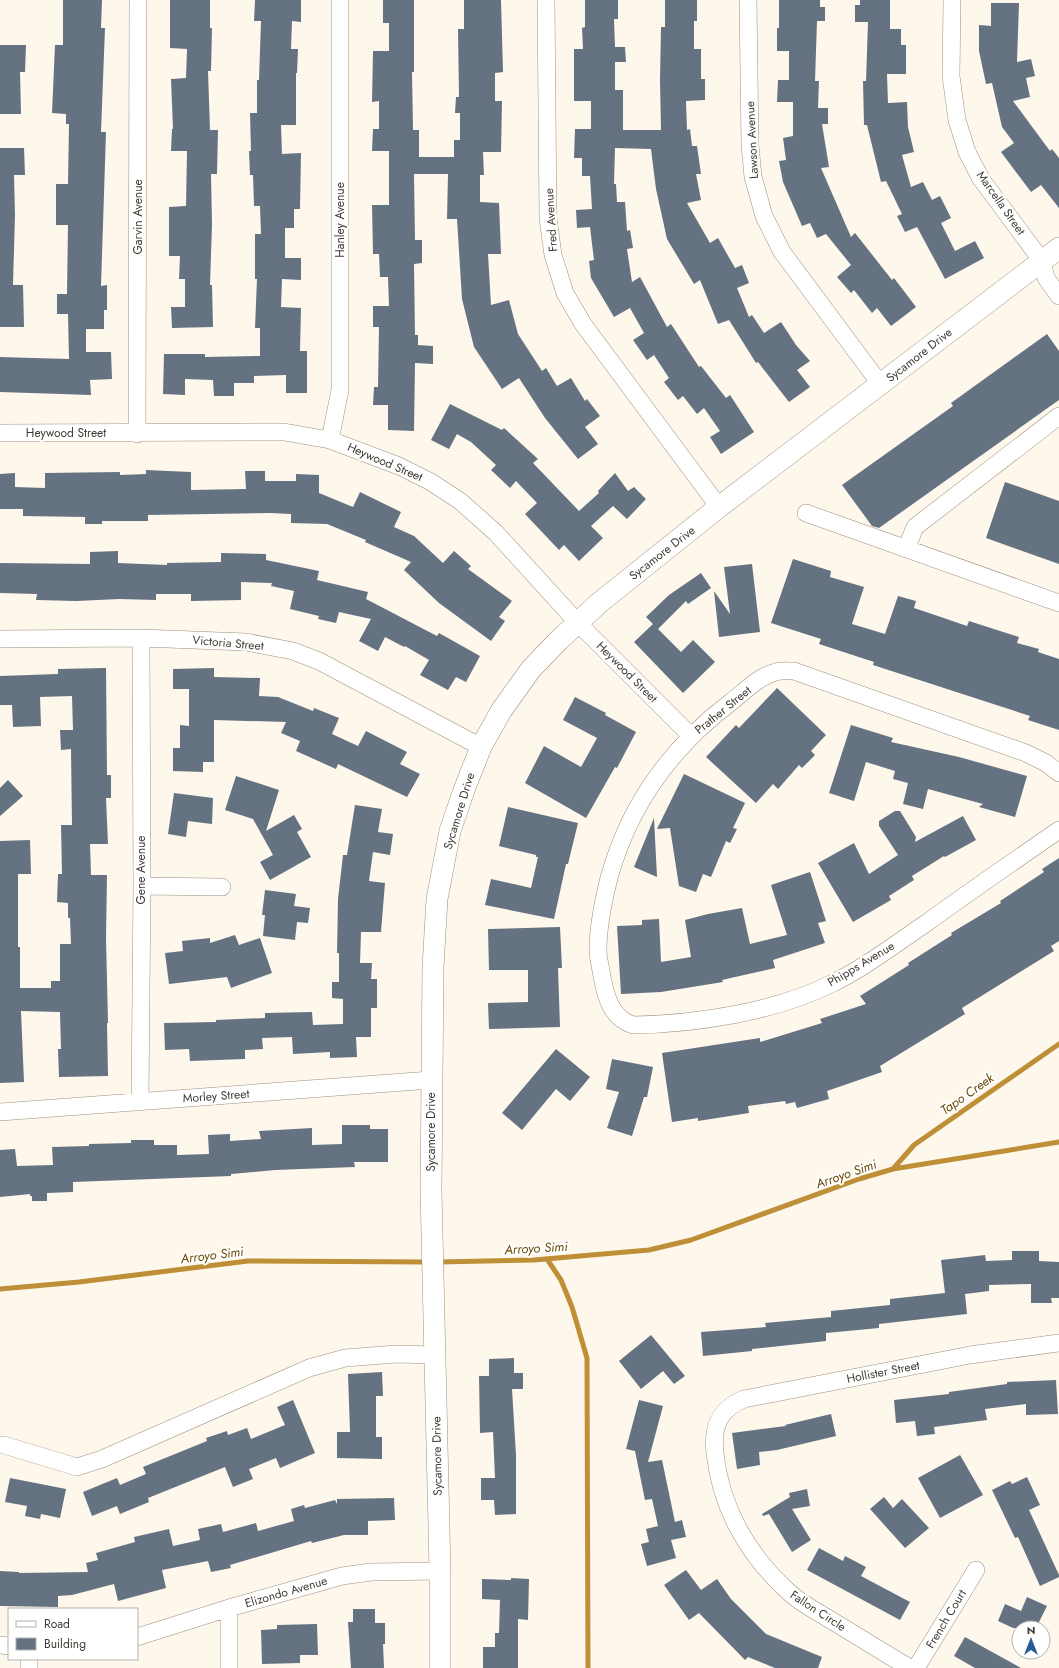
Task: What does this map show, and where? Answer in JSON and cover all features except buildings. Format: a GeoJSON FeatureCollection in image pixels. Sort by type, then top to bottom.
{"type":"FeatureCollection","features":[{"type":"Feature","properties":{"kind":"main road","name":"Sycamore Drive"},"geometry":{"type":"LineString","coordinates":[[440,1668],[440,1571],[431,1201],[433,967],[437,899],[450,831],[464,790],[482,747],[501,711],[531,669],[577,622],[604,598],[719,507],[1059,248]]}},
{"type":"Feature","properties":{"kind":"street","name":"Garvin Avenue"},"geometry":{"type":"LineString","coordinates":[[138,0],[138,434]]}},
{"type":"Feature","properties":{"kind":"street","name":"Hanley Avenue"},"geometry":{"type":"LineString","coordinates":[[330,440],[340,390],[340,0]]}},
{"type":"Feature","properties":{"kind":"street","name":"Fred Avenue"},"geometry":{"type":"LineString","coordinates":[[546,0],[548,218],[552,255],[565,293],[583,324],[719,507]]}},
{"type":"Feature","properties":{"kind":"street","name":"Lawson Avenue"},"geometry":{"type":"LineString","coordinates":[[748,0],[750,145],[753,178],[764,216],[782,252],[881,385]]}},
{"type":"Feature","properties":{"kind":"street","name":"Marcella Street"},"geometry":{"type":"LineString","coordinates":[[952,0],[951,76],[957,120],[967,152],[981,179],[1042,261]]}},
{"type":"Feature","properties":{"kind":"street"},"geometry":{"type":"LineString","coordinates":[[1042,261],[1046,278],[1059,296]]}},
{"type":"Feature","properties":{"kind":"street"},"geometry":{"type":"LineString","coordinates":[[906,549],[915,527],[1059,416]]}},
{"type":"Feature","properties":{"kind":"street","name":"Heywood Street"},"geometry":{"type":"LineString","coordinates":[[0,433],[138,434],[284,432],[330,440],[399,466],[431,482],[460,501],[496,533],[577,622],[691,736]]}},
{"type":"Feature","properties":{"kind":"street"},"geometry":{"type":"LineString","coordinates":[[806,513],[1059,603]]}},
{"type":"Feature","properties":{"kind":"street","name":"Victoria Street"},"geometry":{"type":"LineString","coordinates":[[0,639],[141,638],[246,642],[293,651],[319,661],[482,747]]}},
{"type":"Feature","properties":{"kind":"street","name":"Gene Avenue"},"geometry":{"type":"LineString","coordinates":[[140,1101],[142,886],[141,638]]}},
{"type":"Feature","properties":{"kind":"street","name":"Prather Street"},"geometry":{"type":"LineString","coordinates":[[633,1025],[617,1016],[610,1005],[605,993],[598,951],[602,904],[617,851],[634,811],[659,772],[691,736],[715,714],[764,676],[777,671],[794,671],[1026,753],[1046,763],[1059,772]]}},
{"type":"Feature","properties":{"kind":"street","name":"Phipps Avenue"},"geometry":{"type":"LineString","coordinates":[[633,1025],[688,1022],[723,1016],[785,1002],[830,984],[871,961],[1059,830]]}},
{"type":"Feature","properties":{"kind":"street"},"geometry":{"type":"LineString","coordinates":[[142,886],[222,887]]}},
{"type":"Feature","properties":{"kind":"street","name":"Morley Street"},"geometry":{"type":"LineString","coordinates":[[0,1112],[431,1080]]}},
{"type":"Feature","properties":{"kind":"street","name":"Hollister Street"},"geometry":{"type":"LineString","coordinates":[[718,1422],[728,1408],[744,1399],[970,1354],[1059,1343]]}},
{"type":"Feature","properties":{"kind":"street"},"geometry":{"type":"LineString","coordinates":[[4,1445],[77,1467],[102,1459],[309,1368],[345,1358],[396,1354],[435,1355]]}},
{"type":"Feature","properties":{"kind":"street","name":"Fallon Circle"},"geometry":{"type":"LineString","coordinates":[[718,1422],[714,1445],[726,1504],[742,1538],[765,1568],[792,1595],[910,1668]]}},
{"type":"Feature","properties":{"kind":"street","name":"French Court"},"geometry":{"type":"LineString","coordinates":[[916,1668],[976,1570]]}},
{"type":"Feature","properties":{"kind":"street","name":"Elizondo Avenue"},"geometry":{"type":"LineString","coordinates":[[138,1637],[228,1608],[342,1576],[371,1572],[440,1571]]}},
{"type":"Feature","properties":{"kind":"street"},"geometry":{"type":"LineString","coordinates":[[228,1608],[229,1668]]}},
{"type":"Feature","properties":{"kind":"waterway","name":"Tapo Creek"},"geometry":{"type":"LineString","coordinates":[[893,1169],[914,1145],[1059,1044]]}},
{"type":"Feature","properties":{"kind":"waterway","name":"Arroyo Simi"},"geometry":{"type":"LineString","coordinates":[[438,1262],[534,1260],[649,1250],[691,1240],[859,1179],[893,1169],[1059,1142]]}},
{"type":"Feature","properties":{"kind":"waterway"},"geometry":{"type":"LineString","coordinates":[[547,1259],[561,1280],[572,1307],[587,1358],[588,1668]]}},
{"type":"Feature","properties":{"kind":"waterway","name":"Arroyo Simi"},"geometry":{"type":"LineString","coordinates":[[0,1289],[79,1282],[248,1261],[428,1262]]}}]}
